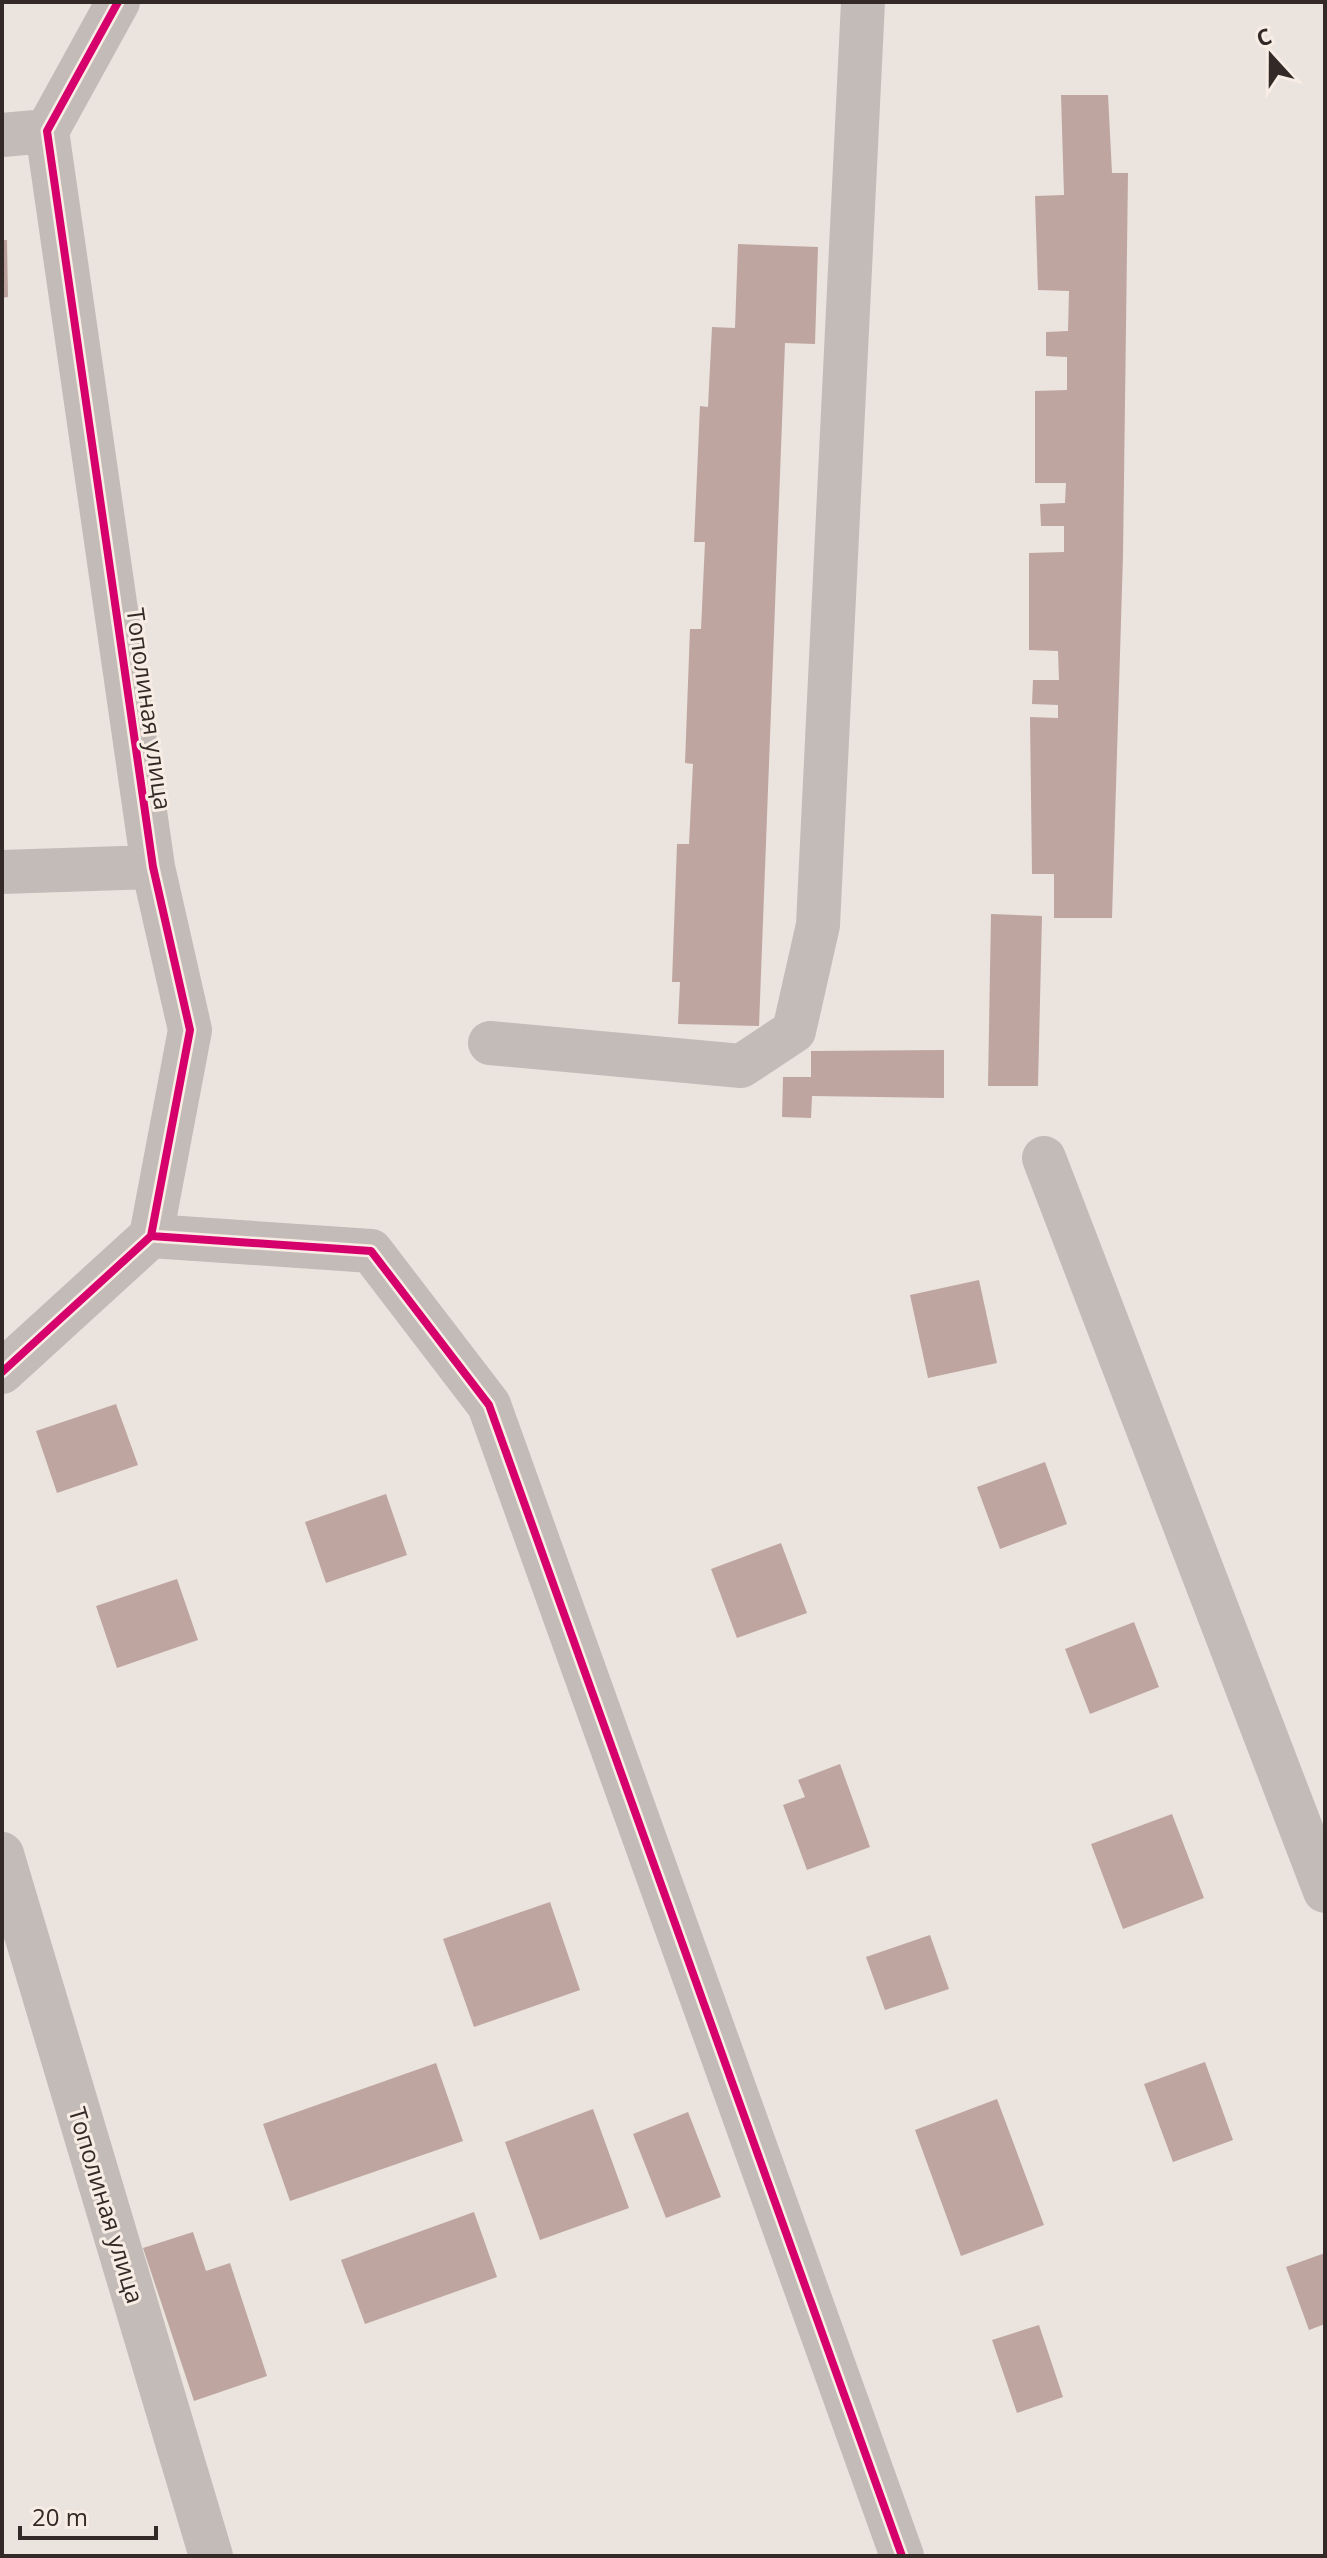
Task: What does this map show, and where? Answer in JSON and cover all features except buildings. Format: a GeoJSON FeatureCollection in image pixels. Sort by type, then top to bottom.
{"type":"FeatureCollection","features":[{"type":"Feature","properties":{"kind":"street"},"geometry":{"type":"LineString","coordinates":[[2,135],[47,131],[118,2]]}},
{"type":"Feature","properties":{"kind":"street"},"geometry":{"type":"LineString","coordinates":[[490,1043],[741,1066],[794,1031],[818,925],[863,2]]}},
{"type":"Feature","properties":{"kind":"street","name":"Тополиная улица"},"geometry":{"type":"LineString","coordinates":[[47,131],[153,867],[190,1030],[151,1236]]}},
{"type":"Feature","properties":{"kind":"street"},"geometry":{"type":"LineString","coordinates":[[2,872],[153,867]]}},
{"type":"Feature","properties":{"kind":"street"},"geometry":{"type":"LineString","coordinates":[[1044,1158],[1325,1891]]}},
{"type":"Feature","properties":{"kind":"street"},"geometry":{"type":"LineString","coordinates":[[2,1372],[151,1236],[371,1251],[489,1405],[902,2556]]}},
{"type":"Feature","properties":{"kind":"street","name":"Тополиная улица"},"geometry":{"type":"LineString","coordinates":[[2,1854],[211,2556]]}},
{"type":"Feature","properties":{"kind":"cycle path"},"geometry":{"type":"LineString","coordinates":[[2,1372],[151,1236],[190,1030],[153,867],[47,131],[118,2]]}},
{"type":"Feature","properties":{"kind":"cycle path"},"geometry":{"type":"LineString","coordinates":[[151,1236],[371,1251],[489,1405],[902,2556]]}}]}
